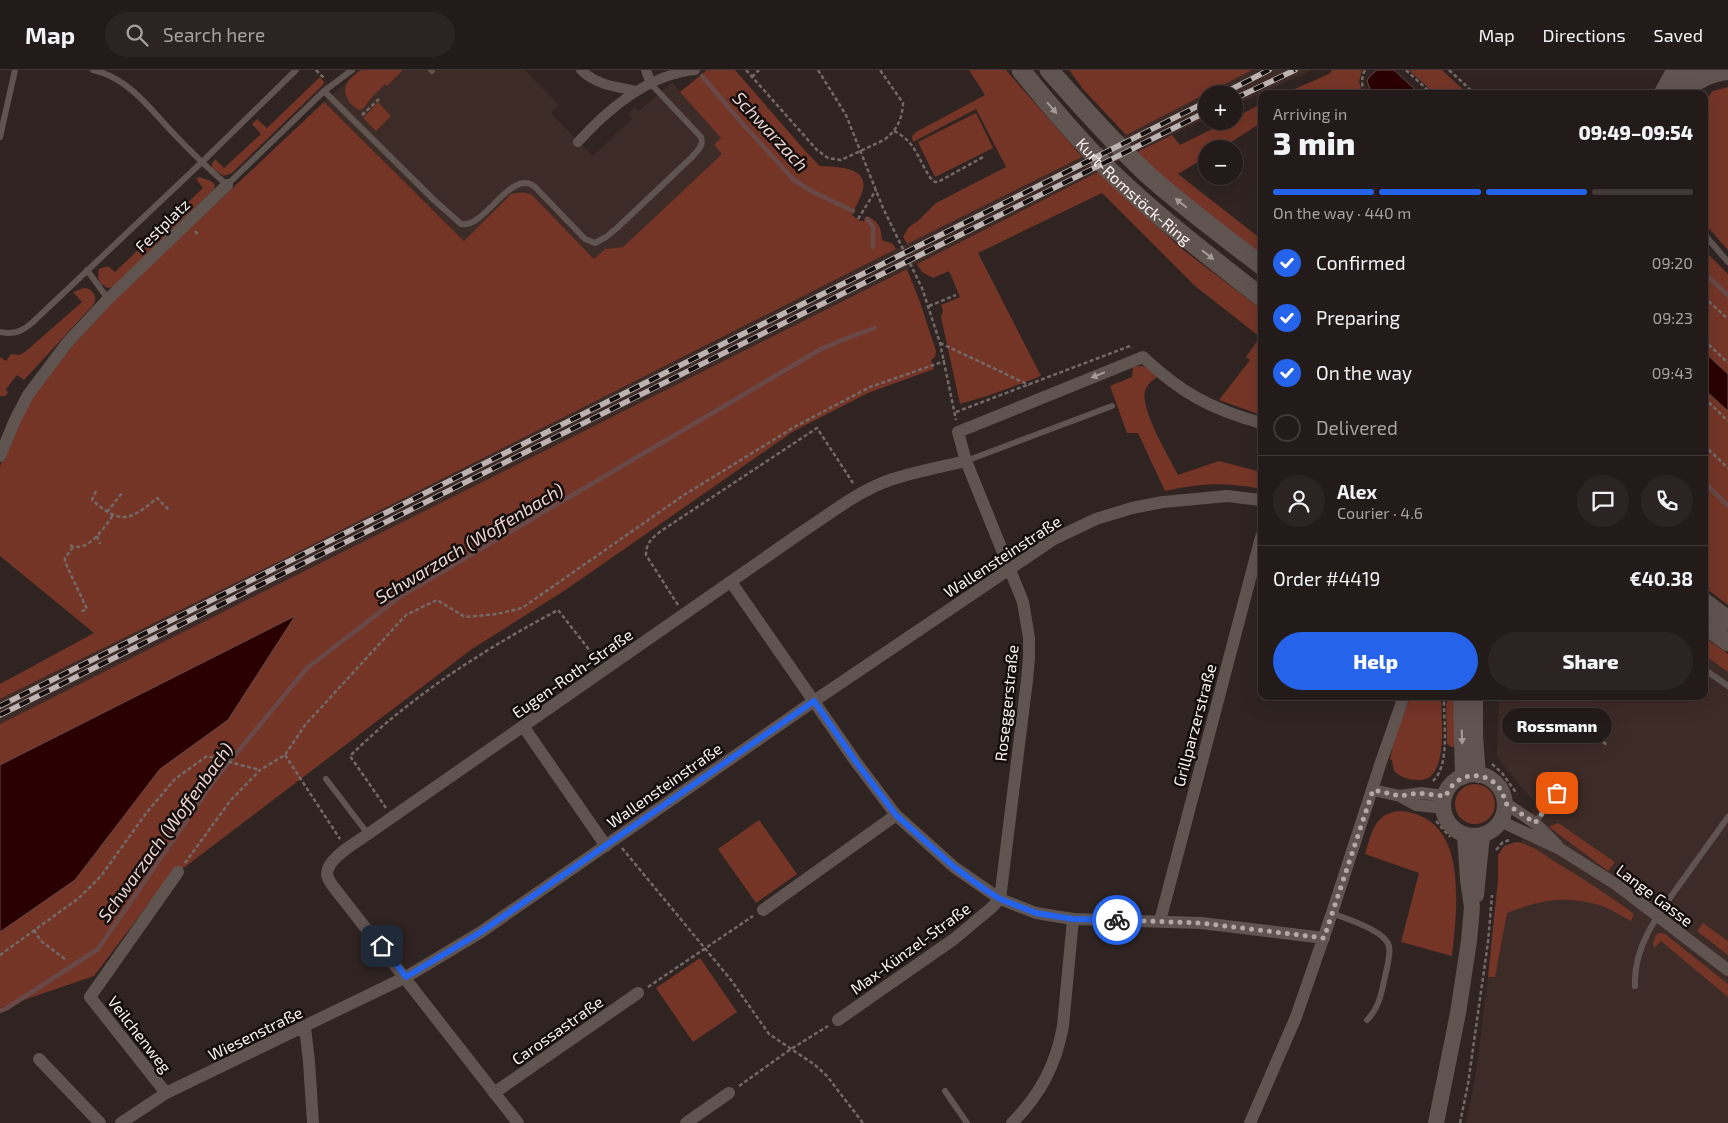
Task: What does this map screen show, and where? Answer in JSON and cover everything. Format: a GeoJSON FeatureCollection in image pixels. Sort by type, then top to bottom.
{"type":"FeatureCollection","features":[{"type":"Feature","properties":{"kind":"main road","name":"Kurt-Romstöck-Ring"},"geometry":{"type":"LineString","coordinates":[[1021,70],[1045,100],[1110,170],[1181,233],[1258,295]]}},
{"type":"Feature","properties":{"kind":"main road","name":"Kurt-Romstöck-Ring"},"geometry":{"type":"LineString","coordinates":[[1049,70],[1094,120],[1149,175],[1194,214],[1258,263]]}},
{"type":"Feature","properties":{"kind":"main road"},"geometry":{"type":"LineString","coordinates":[[1665,90],[1676,70]]}},
{"type":"Feature","properties":{"kind":"main road"},"geometry":{"type":"LineString","coordinates":[[1684,90],[1694,70]]}},
{"type":"Feature","properties":{"kind":"main road"},"geometry":{"type":"LineString","coordinates":[[1708,605],[1728,620]]}},
{"type":"Feature","properties":{"kind":"main road"},"geometry":{"type":"LineString","coordinates":[[1708,627],[1728,642]]}},
{"type":"Feature","properties":{"kind":"street"},"geometry":{"type":"LineString","coordinates":[[581,70],[588,77],[598,82],[637,91]]}},
{"type":"Feature","properties":{"kind":"street"},"geometry":{"type":"LineString","coordinates":[[646,70],[651,84]]}},
{"type":"Feature","properties":{"kind":"street"},"geometry":{"type":"LineString","coordinates":[[578,142],[599,119],[637,91],[671,74],[695,70]]}},
{"type":"Feature","properties":{"kind":"street"},"geometry":{"type":"LineString","coordinates":[[1686,90],[1704,78],[1728,72]]}},
{"type":"Feature","properties":{"kind":"street","name":"Festplatz"},"geometry":{"type":"LineString","coordinates":[[0,456],[28,395],[44,372],[80,329],[108,299],[227,185]]}},
{"type":"Feature","properties":{"kind":"street"},"geometry":{"type":"LineString","coordinates":[[958,432],[1143,357],[1170,381],[1195,398],[1226,412],[1258,422]]}},
{"type":"Feature","properties":{"kind":"street","name":"Roseggerstraße"},"geometry":{"type":"LineString","coordinates":[[958,432],[966,461],[1010,568],[1023,602],[1027,620],[1029,658],[1000,899]]}},
{"type":"Feature","properties":{"kind":"street","name":"Eugen-Roth-Straße"},"geometry":{"type":"LineString","coordinates":[[406,977],[328,878],[327,873],[330,864],[368,834],[802,532],[861,494],[889,480],[966,461]]}},
{"type":"Feature","properties":{"kind":"street","name":"Wallensteinstraße"},"geometry":{"type":"LineString","coordinates":[[406,977],[481,932],[814,701],[1054,539],[1096,519],[1132,508],[1162,502],[1212,496],[1258,500]]}},
{"type":"Feature","properties":{"kind":"street","name":"Grillparzerstraße"},"geometry":{"type":"LineString","coordinates":[[1160,921],[1258,548]]}},
{"type":"Feature","properties":{"kind":"street"},"geometry":{"type":"LineString","coordinates":[[731,582],[814,701]]}},
{"type":"Feature","properties":{"kind":"street"},"geometry":{"type":"LineString","coordinates":[[1250,1123],[1287,1040],[1324,938],[1403,700]]}},
{"type":"Feature","properties":{"kind":"street"},"geometry":{"type":"LineString","coordinates":[[1461,700],[1470,776]]}},
{"type":"Feature","properties":{"kind":"street"},"geometry":{"type":"LineString","coordinates":[[1470,776],[1475,728],[1475,700]]}},
{"type":"Feature","properties":{"kind":"street","name":"Max-Künzel-Straße"},"geometry":{"type":"LineString","coordinates":[[814,701],[856,762],[896,815],[954,867],[1000,899],[1036,913],[1073,919],[1201,923],[1324,938]]}},
{"type":"Feature","properties":{"kind":"street","name":"Wallensteinstraße"},"geometry":{"type":"LineString","coordinates":[[523,726],[610,842]]}},
{"type":"Feature","properties":{"kind":"street"},"geometry":{"type":"LineString","coordinates":[[1440,807],[1453,784],[1470,776],[1489,778],[1498,785],[1503,794],[1513,801],[1492,830],[1482,836],[1459,837]]}},
{"type":"Feature","properties":{"kind":"street"},"geometry":{"type":"LineString","coordinates":[[1373,790],[1400,796],[1416,805],[1440,807]]}},
{"type":"Feature","properties":{"kind":"street","name":"Lange Gasse"},"geometry":{"type":"LineString","coordinates":[[1513,801],[1560,849]]}},
{"type":"Feature","properties":{"kind":"street"},"geometry":{"type":"LineString","coordinates":[[1440,807],[1459,837],[1472,906]]}},
{"type":"Feature","properties":{"kind":"street"},"geometry":{"type":"LineString","coordinates":[[763,910],[896,815]]}},
{"type":"Feature","properties":{"kind":"street","name":"Lange Gasse"},"geometry":{"type":"LineString","coordinates":[[1500,821],[1560,849],[1617,885],[1728,970]]}},
{"type":"Feature","properties":{"kind":"street"},"geometry":{"type":"LineString","coordinates":[[1436,1123],[1467,963],[1472,906],[1477,891],[1482,836]]}},
{"type":"Feature","properties":{"kind":"street","name":"Veilchenweg"},"geometry":{"type":"LineString","coordinates":[[166,1093],[90,998],[178,872]]}},
{"type":"Feature","properties":{"kind":"street","name":"Max-Künzel-Straße"},"geometry":{"type":"LineString","coordinates":[[838,1020],[954,939],[1000,899]]}},
{"type":"Feature","properties":{"kind":"street"},"geometry":{"type":"LineString","coordinates":[[1012,1123],[1039,1092],[1051,1069],[1060,1043],[1064,1026],[1073,919]]}},
{"type":"Feature","properties":{"kind":"street"},"geometry":{"type":"LineString","coordinates":[[406,977],[518,1123]]}},
{"type":"Feature","properties":{"kind":"street","name":"Wiesenstraße"},"geometry":{"type":"LineString","coordinates":[[121,1123],[166,1093],[406,977]]}},
{"type":"Feature","properties":{"kind":"street","name":"Carossastraße"},"geometry":{"type":"LineString","coordinates":[[494,1093],[638,993]]}},
{"type":"Feature","properties":{"kind":"street"},"geometry":{"type":"LineString","coordinates":[[305,1027],[310,1062],[312,1123]]}},
{"type":"Feature","properties":{"kind":"street"},"geometry":{"type":"LineString","coordinates":[[40,1060],[100,1123]]}},
{"type":"Feature","properties":{"kind":"street"},"geometry":{"type":"LineString","coordinates":[[686,1123],[729,1093]]}},
{"type":"Feature","properties":{"kind":"lane"},"geometry":{"type":"LineString","coordinates":[[0,137],[15,70]]}},
{"type":"Feature","properties":{"kind":"lane"},"geometry":{"type":"LineString","coordinates":[[94,70],[123,82],[227,185]]}},
{"type":"Feature","properties":{"kind":"lane"},"geometry":{"type":"LineString","coordinates":[[0,332],[15,334],[24,330],[202,162],[296,70]]}},
{"type":"Feature","properties":{"kind":"lane","name":"Festplatz"},"geometry":{"type":"LineString","coordinates":[[227,185],[324,91],[352,70]]}},
{"type":"Feature","properties":{"kind":"lane"},"geometry":{"type":"LineString","coordinates":[[324,91],[434,200],[461,224],[472,224],[510,190],[527,182],[535,187],[585,239],[595,242],[600,241],[617,228],[692,157],[701,145],[701,137],[651,84]]}},
{"type":"Feature","properties":{"kind":"lane"},"geometry":{"type":"LineString","coordinates":[[1708,239],[1728,262]]}},
{"type":"Feature","properties":{"kind":"lane"},"geometry":{"type":"LineString","coordinates":[[87,270],[108,299]]}},
{"type":"Feature","properties":{"kind":"lane"},"geometry":{"type":"LineString","coordinates":[[966,461],[1112,406]]}},
{"type":"Feature","properties":{"kind":"lane"},"geometry":{"type":"LineString","coordinates":[[1708,672],[1728,686]]}},
{"type":"Feature","properties":{"kind":"lane"},"geometry":{"type":"LineString","coordinates":[[326,779],[368,834]]}},
{"type":"Feature","properties":{"kind":"lane"},"geometry":{"type":"LineString","coordinates":[[1535,823],[1557,793]]}},
{"type":"Feature","properties":{"kind":"lane"},"geometry":{"type":"LineString","coordinates":[[1634,986],[1634,975],[1643,944],[1657,915],[1728,818]]}},
{"type":"Feature","properties":{"kind":"lane"},"geometry":{"type":"LineString","coordinates":[[1332,914],[1372,930],[1382,936],[1388,943],[1389,952],[1380,998],[1376,1009],[1367,1020]]}},
{"type":"Feature","properties":{"kind":"lane"},"geometry":{"type":"LineString","coordinates":[[946,1091],[967,1123]]}},
{"type":"Feature","properties":{"kind":"path"},"geometry":{"type":"LineString","coordinates":[[746,70],[810,144],[828,158],[841,160],[884,140],[894,131],[901,118],[903,103],[880,70]]}},
{"type":"Feature","properties":{"kind":"path"},"geometry":{"type":"LineString","coordinates":[[752,76],[759,70]]}},
{"type":"Feature","properties":{"kind":"path"},"geometry":{"type":"LineString","coordinates":[[818,70],[846,115],[883,208],[917,276],[929,306],[945,361],[958,432]]}},
{"type":"Feature","properties":{"kind":"path"},"geometry":{"type":"LineString","coordinates":[[1364,90],[1362,79],[1365,70]]}},
{"type":"Feature","properties":{"kind":"path"},"geometry":{"type":"LineString","coordinates":[[1406,70],[1428,90]]}},
{"type":"Feature","properties":{"kind":"path"},"geometry":{"type":"LineString","coordinates":[[1452,71],[1471,90]]}},
{"type":"Feature","properties":{"kind":"path"},"geometry":{"type":"LineString","coordinates":[[355,121],[379,99]]}},
{"type":"Feature","properties":{"kind":"path"},"geometry":{"type":"LineString","coordinates":[[894,131],[905,136],[911,143],[929,176],[935,182],[985,156]]}},
{"type":"Feature","properties":{"kind":"path"},"geometry":{"type":"LineString","coordinates":[[858,219],[876,190]]}},
{"type":"Feature","properties":{"kind":"path"},"geometry":{"type":"LineString","coordinates":[[929,306],[956,295]]}},
{"type":"Feature","properties":{"kind":"path"},"geometry":{"type":"LineString","coordinates":[[1708,301],[1728,319]]}},
{"type":"Feature","properties":{"kind":"path"},"geometry":{"type":"LineString","coordinates":[[940,342],[1029,385]]}},
{"type":"Feature","properties":{"kind":"path"},"geometry":{"type":"LineString","coordinates":[[1708,344],[1728,363]]}},
{"type":"Feature","properties":{"kind":"path"},"geometry":{"type":"LineString","coordinates":[[955,412],[1130,346],[1143,357]]}},
{"type":"Feature","properties":{"kind":"path"},"geometry":{"type":"LineString","coordinates":[[178,872],[230,802],[260,770],[285,755],[305,725],[406,615],[437,600],[466,617],[497,614],[522,608],[684,495],[796,426],[870,387],[945,361]]}},
{"type":"Feature","properties":{"kind":"path"},"geometry":{"type":"LineString","coordinates":[[1708,402],[1728,421]]}},
{"type":"Feature","properties":{"kind":"path"},"geometry":{"type":"LineString","coordinates":[[684,614],[646,555],[648,543],[661,531],[817,428],[861,494]]}},
{"type":"Feature","properties":{"kind":"path"},"geometry":{"type":"LineString","coordinates":[[1708,449],[1728,468]]}},
{"type":"Feature","properties":{"kind":"path"},"geometry":{"type":"LineString","coordinates":[[96,491],[92,500],[113,515],[132,516],[157,498],[169,510]]}},
{"type":"Feature","properties":{"kind":"path"},"geometry":{"type":"LineString","coordinates":[[107,512],[122,493]]}},
{"type":"Feature","properties":{"kind":"path"},"geometry":{"type":"LineString","coordinates":[[80,612],[87,609],[65,562],[66,558],[71,546],[81,547],[97,536],[113,515]]}},
{"type":"Feature","properties":{"kind":"path"},"geometry":{"type":"LineString","coordinates":[[97,536],[100,544]]}},
{"type":"Feature","properties":{"kind":"path"},"geometry":{"type":"LineString","coordinates":[[393,817],[350,756],[370,736],[447,676],[514,633],[558,610],[605,669]]}},
{"type":"Feature","properties":{"kind":"path"},"geometry":{"type":"LineString","coordinates":[[1428,784],[1438,777],[1443,761],[1444,700]]}},
{"type":"Feature","properties":{"kind":"path"},"geometry":{"type":"LineString","coordinates":[[1598,738],[1606,745]]}},
{"type":"Feature","properties":{"kind":"path"},"geometry":{"type":"LineString","coordinates":[[285,755],[347,849]]}},
{"type":"Feature","properties":{"kind":"path"},"geometry":{"type":"LineString","coordinates":[[0,955],[79,898],[101,876],[147,812],[175,779],[207,756],[260,770]]}},
{"type":"Feature","properties":{"kind":"path"},"geometry":{"type":"LineString","coordinates":[[1489,761],[1502,773],[1513,801]]}},
{"type":"Feature","properties":{"kind":"path"},"geometry":{"type":"LineString","coordinates":[[1440,807],[1459,837]]}},
{"type":"Feature","properties":{"kind":"path"},"geometry":{"type":"LineString","coordinates":[[1494,855],[1502,843],[1512,839]]}},
{"type":"Feature","properties":{"kind":"path"},"geometry":{"type":"LineString","coordinates":[[610,842],[731,980],[770,1034],[815,1065],[827,1076],[863,1123]]}},
{"type":"Feature","properties":{"kind":"path"},"geometry":{"type":"LineString","coordinates":[[1460,1123],[1470,1074],[1488,942],[1493,888]]}},
{"type":"Feature","properties":{"kind":"path"},"geometry":{"type":"LineString","coordinates":[[638,993],[763,910]]}},
{"type":"Feature","properties":{"kind":"path"},"geometry":{"type":"LineString","coordinates":[[34,930],[41,940],[65,959]]}},
{"type":"Feature","properties":{"kind":"path"},"geometry":{"type":"LineString","coordinates":[[729,1093],[790,1049],[838,1020]]}},
{"type":"Feature","properties":{"kind":"shaded area"},"geometry":{"type":"Polygon","coordinates":[[[361,70],[525,70],[559,105],[551,113],[593,156],[632,119],[628,114],[635,107],[639,111],[672,82],[721,138],[722,154],[623,247],[605,249],[594,259],[532,195],[520,191],[511,194],[464,241],[324,102],[361,70]]]}},
{"type":"Feature","properties":{"kind":"shaded area"},"geometry":{"type":"Polygon","coordinates":[[[361,70],[403,70],[387,86],[385,84],[360,110],[349,102],[345,89],[349,80],[361,70]]]}},
{"type":"Feature","properties":{"kind":"shaded area"},"geometry":{"type":"Polygon","coordinates":[[[707,70],[735,70],[820,166],[849,169],[856,172],[863,181],[863,189],[852,215],[860,221],[864,221],[867,216],[874,220],[880,228],[882,240],[893,244],[896,249],[288,557],[0,699],[0,684],[94,633],[0,556],[0,466],[27,405],[58,362],[119,295],[324,102],[464,241],[511,194],[524,192],[532,195],[594,259],[605,249],[623,247],[722,154],[714,145],[721,138],[680,92],[707,70]]]}},
{"type":"Feature","properties":{"kind":"shaded area"},"geometry":{"type":"Polygon","coordinates":[[[969,70],[1006,70],[1082,157],[907,244],[903,237],[908,228],[936,203],[1006,167],[976,109],[913,142],[912,136],[916,132],[985,95],[969,70]]]}},
{"type":"Feature","properties":{"kind":"shaded area"},"geometry":{"type":"Polygon","coordinates":[[[1069,70],[1252,70],[1223,85],[1198,85],[1198,98],[1126,135],[1083,89],[1069,70]]]}},
{"type":"Feature","properties":{"kind":"shaded area"},"geometry":{"type":"Polygon","coordinates":[[[1252,70],[1312,70],[1269,90],[1258,90],[1258,95],[1243,102],[1243,85],[1223,85],[1252,70]]]}},
{"type":"Feature","properties":{"kind":"shaded area"},"geometry":{"type":"Polygon","coordinates":[[[1332,70],[1362,70],[1359,82],[1362,90],[1292,90],[1329,74],[1332,70]]]}},
{"type":"Feature","properties":{"kind":"shaded area"},"geometry":{"type":"Polygon","coordinates":[[[1377,70],[1394,70],[1416,90],[1371,90],[1367,81],[1377,70]]]}},
{"type":"Feature","properties":{"kind":"shaded area"},"geometry":{"type":"Polygon","coordinates":[[[1409,70],[1442,70],[1464,90],[1431,90],[1409,70]]]}},
{"type":"Feature","properties":{"kind":"shaded area"},"geometry":{"type":"Polygon","coordinates":[[[320,77],[324,82],[323,85],[232,173],[224,176],[212,168],[215,159],[224,168],[261,134],[252,124],[257,119],[267,128],[320,77]]]}},
{"type":"Feature","properties":{"kind":"shaded area"},"geometry":{"type":"Polygon","coordinates":[[[1728,87],[1728,250],[1708,228],[1708,97],[1713,91],[1728,87]]]}},
{"type":"Feature","properties":{"kind":"shaded area"},"geometry":{"type":"Polygon","coordinates":[[[1198,98],[1198,123],[0,724],[0,699],[288,557],[1198,98]]]}},
{"type":"Feature","properties":{"kind":"shaded area"},"geometry":{"type":"Polygon","coordinates":[[[378,102],[391,116],[376,131],[363,118],[378,102]]]}},
{"type":"Feature","properties":{"kind":"shaded area"},"geometry":{"type":"Polygon","coordinates":[[[1258,106],[1258,125],[1234,140],[1198,140],[1198,162],[1178,174],[1258,237],[1258,254],[1197,206],[1135,153],[1172,135],[1180,145],[1210,130],[1243,130],[1243,113],[1258,106]]]}},
{"type":"Feature","properties":{"kind":"shaded area"},"geometry":{"type":"Polygon","coordinates":[[[976,113],[993,148],[935,177],[918,142],[976,113]]]}},
{"type":"Feature","properties":{"kind":"shaded area"},"geometry":{"type":"Polygon","coordinates":[[[1098,172],[1182,249],[1258,307],[1258,335],[1195,286],[1102,193],[978,253],[1041,376],[960,404],[941,317],[943,310],[941,305],[960,297],[949,271],[933,278],[922,272],[917,264],[1098,172]]]}},
{"type":"Feature","properties":{"kind":"shaded area"},"geometry":{"type":"Polygon","coordinates":[[[199,177],[211,181],[215,185],[214,189],[113,287],[108,288],[101,284],[98,278],[99,269],[108,266],[115,272],[203,188],[196,179],[199,177]]]}},
{"type":"Feature","properties":{"kind":"shaded area"},"geometry":{"type":"Polygon","coordinates":[[[1708,254],[1728,274],[1728,374],[1708,356],[1708,254]]]}},
{"type":"Feature","properties":{"kind":"shaded area"},"geometry":{"type":"Polygon","coordinates":[[[907,269],[936,351],[935,357],[931,360],[934,369],[868,393],[794,431],[564,591],[472,649],[165,882],[94,976],[0,1008],[0,932],[75,880],[160,769],[228,720],[294,617],[0,765],[0,724],[907,269]]]}},
{"type":"Feature","properties":{"kind":"shaded area"},"geometry":{"type":"Polygon","coordinates":[[[84,288],[90,289],[94,293],[94,304],[24,380],[17,375],[6,389],[8,393],[5,396],[0,396],[0,357],[6,361],[11,354],[19,355],[25,352],[82,302],[73,292],[84,288]]]}},
{"type":"Feature","properties":{"kind":"shaded area"},"geometry":{"type":"Polygon","coordinates":[[[1258,340],[1258,414],[1219,400],[1250,360],[1246,357],[1258,340]]]}},
{"type":"Feature","properties":{"kind":"shaded area"},"geometry":{"type":"Polygon","coordinates":[[[1708,356],[1728,374],[1728,411],[1708,393],[1708,356]]]}},
{"type":"Feature","properties":{"kind":"shaded area"},"geometry":{"type":"Polygon","coordinates":[[[1133,367],[1146,367],[1158,376],[1147,386],[1145,391],[1147,409],[1156,433],[1178,475],[1219,461],[1258,471],[1258,489],[1213,484],[1165,491],[1138,433],[1127,433],[1110,386],[1132,377],[1133,367]]]}},
{"type":"Feature","properties":{"kind":"shaded area"},"geometry":{"type":"Polygon","coordinates":[[[1708,393],[1728,411],[1728,605],[1708,590],[1708,393]]]}},
{"type":"Feature","properties":{"kind":"shaded area"},"geometry":{"type":"Polygon","coordinates":[[[295,616],[228,720],[160,769],[75,880],[0,932],[0,765],[295,616]]]}},
{"type":"Feature","properties":{"kind":"shaded area"},"geometry":{"type":"Polygon","coordinates":[[[1708,640],[1728,654],[1728,672],[1708,658],[1708,640]]]}},
{"type":"Feature","properties":{"kind":"shaded area"},"geometry":{"type":"Polygon","coordinates":[[[1708,658],[1728,672],[1728,1123],[1466,1123],[1477,1067],[1488,977],[1498,880],[1498,855],[1504,846],[1521,842],[1524,838],[1535,803],[1497,757],[1499,700],[1708,700],[1708,658]]]}},
{"type":"Feature","properties":{"kind":"shaded area"},"geometry":{"type":"Polygon","coordinates":[[[1409,700],[1441,700],[1442,746],[1435,771],[1428,778],[1418,780],[1405,778],[1394,771],[1392,760],[1390,759],[1395,736],[1409,700]]]}},
{"type":"Feature","properties":{"kind":"shaded area"},"geometry":{"type":"Polygon","coordinates":[[[1448,700],[1453,700],[1457,747],[1447,744],[1446,704],[1448,700]]]}},
{"type":"Feature","properties":{"kind":"shaded area"},"geometry":{"type":"Polygon","coordinates":[[[1479,784],[1486,787],[1492,793],[1495,804],[1494,812],[1486,821],[1479,824],[1471,824],[1464,821],[1456,812],[1455,800],[1458,793],[1467,785],[1479,784]]]}},
{"type":"Feature","properties":{"kind":"shaded area"},"geometry":{"type":"Polygon","coordinates":[[[1400,811],[1423,817],[1438,829],[1449,846],[1454,867],[1456,890],[1452,956],[1401,942],[1419,873],[1365,854],[1372,832],[1379,820],[1391,813],[1400,811]]]}},
{"type":"Feature","properties":{"kind":"shaded area"},"geometry":{"type":"Polygon","coordinates":[[[759,820],[797,874],[756,903],[718,849],[759,820]]]}},
{"type":"Feature","properties":{"kind":"shaded area"},"geometry":{"type":"Polygon","coordinates":[[[1558,823],[1615,862],[1608,871],[1549,827],[1558,823]]]}},
{"type":"Feature","properties":{"kind":"shaded area"},"geometry":{"type":"Polygon","coordinates":[[[1516,842],[1538,850],[1606,894],[1634,914],[1631,921],[1603,906],[1575,900],[1541,902],[1507,913],[1495,977],[1488,977],[1498,880],[1498,855],[1504,846],[1516,842]]]}},
{"type":"Feature","properties":{"kind":"shaded area"},"geometry":{"type":"Polygon","coordinates":[[[1703,923],[1728,941],[1728,955],[1697,931],[1703,923]]]}},
{"type":"Feature","properties":{"kind":"shaded area"},"geometry":{"type":"Polygon","coordinates":[[[1660,933],[1665,934],[1728,984],[1728,997],[1661,941],[1654,948],[1653,943],[1656,935],[1660,933]]]}},
{"type":"Feature","properties":{"kind":"shaded area"},"geometry":{"type":"Polygon","coordinates":[[[700,958],[737,1012],[693,1042],[656,988],[700,958]]]}},
{"type":"Feature","properties":{"kind":"waterway","name":"Schwarzach"},"geometry":{"type":"LineString","coordinates":[[702,76],[794,180],[811,191],[853,211]]}},
{"type":"Feature","properties":{"kind":"waterway","name":"Schwarzach"},"geometry":{"type":"LineString","coordinates":[[867,219],[873,227],[873,247]]}},
{"type":"Feature","properties":{"kind":"waterway"},"geometry":{"type":"LineString","coordinates":[[1708,277],[1728,295]]}},
{"type":"Feature","properties":{"kind":"waterway","name":"Schwarzach (Woffenbach)"},"geometry":{"type":"LineString","coordinates":[[0,1011],[98,949],[216,778],[307,668],[401,596],[821,349],[875,328]]}},
{"type":"Feature","properties":{"kind":"waterway"},"geometry":{"type":"LineString","coordinates":[[1708,486],[1728,506]]}},
{"type":"Feature","properties":{"kind":"railway"},"geometry":{"type":"LineString","coordinates":[[1240,85],[1269,70]]}},
{"type":"Feature","properties":{"kind":"railway"},"geometry":{"type":"LineString","coordinates":[[1243,95],[1295,70]]}},
{"type":"Feature","properties":{"kind":"railway"},"geometry":{"type":"LineString","coordinates":[[0,706],[1198,106]]}},
{"type":"Feature","properties":{"kind":"railway"},"geometry":{"type":"LineString","coordinates":[[0,715],[1198,116]]}},
{"type":"Feature","properties":{"kind":"way so far"},"geometry":{"type":"LineString","coordinates":[[1117,920],[1201,923],[1324,938],[1373,790],[1400,796],[1421,793],[1446,796],[1447,791],[1459,779],[1467,776],[1481,775],[1498,785],[1505,803],[1535,823],[1557,793]]}},
{"type":"Feature","properties":{"kind":"place","name":"Rossmann"},"geometry":{"type":"Point","coordinates":[1557,793]}},
{"type":"Feature","properties":{"kind":"route"},"geometry":{"type":"LineString","coordinates":[[382,946],[406,977],[481,932],[814,701],[856,762],[896,815],[954,867],[984,889],[1000,899],[1036,913],[1073,919],[1117,920]]}}]}
